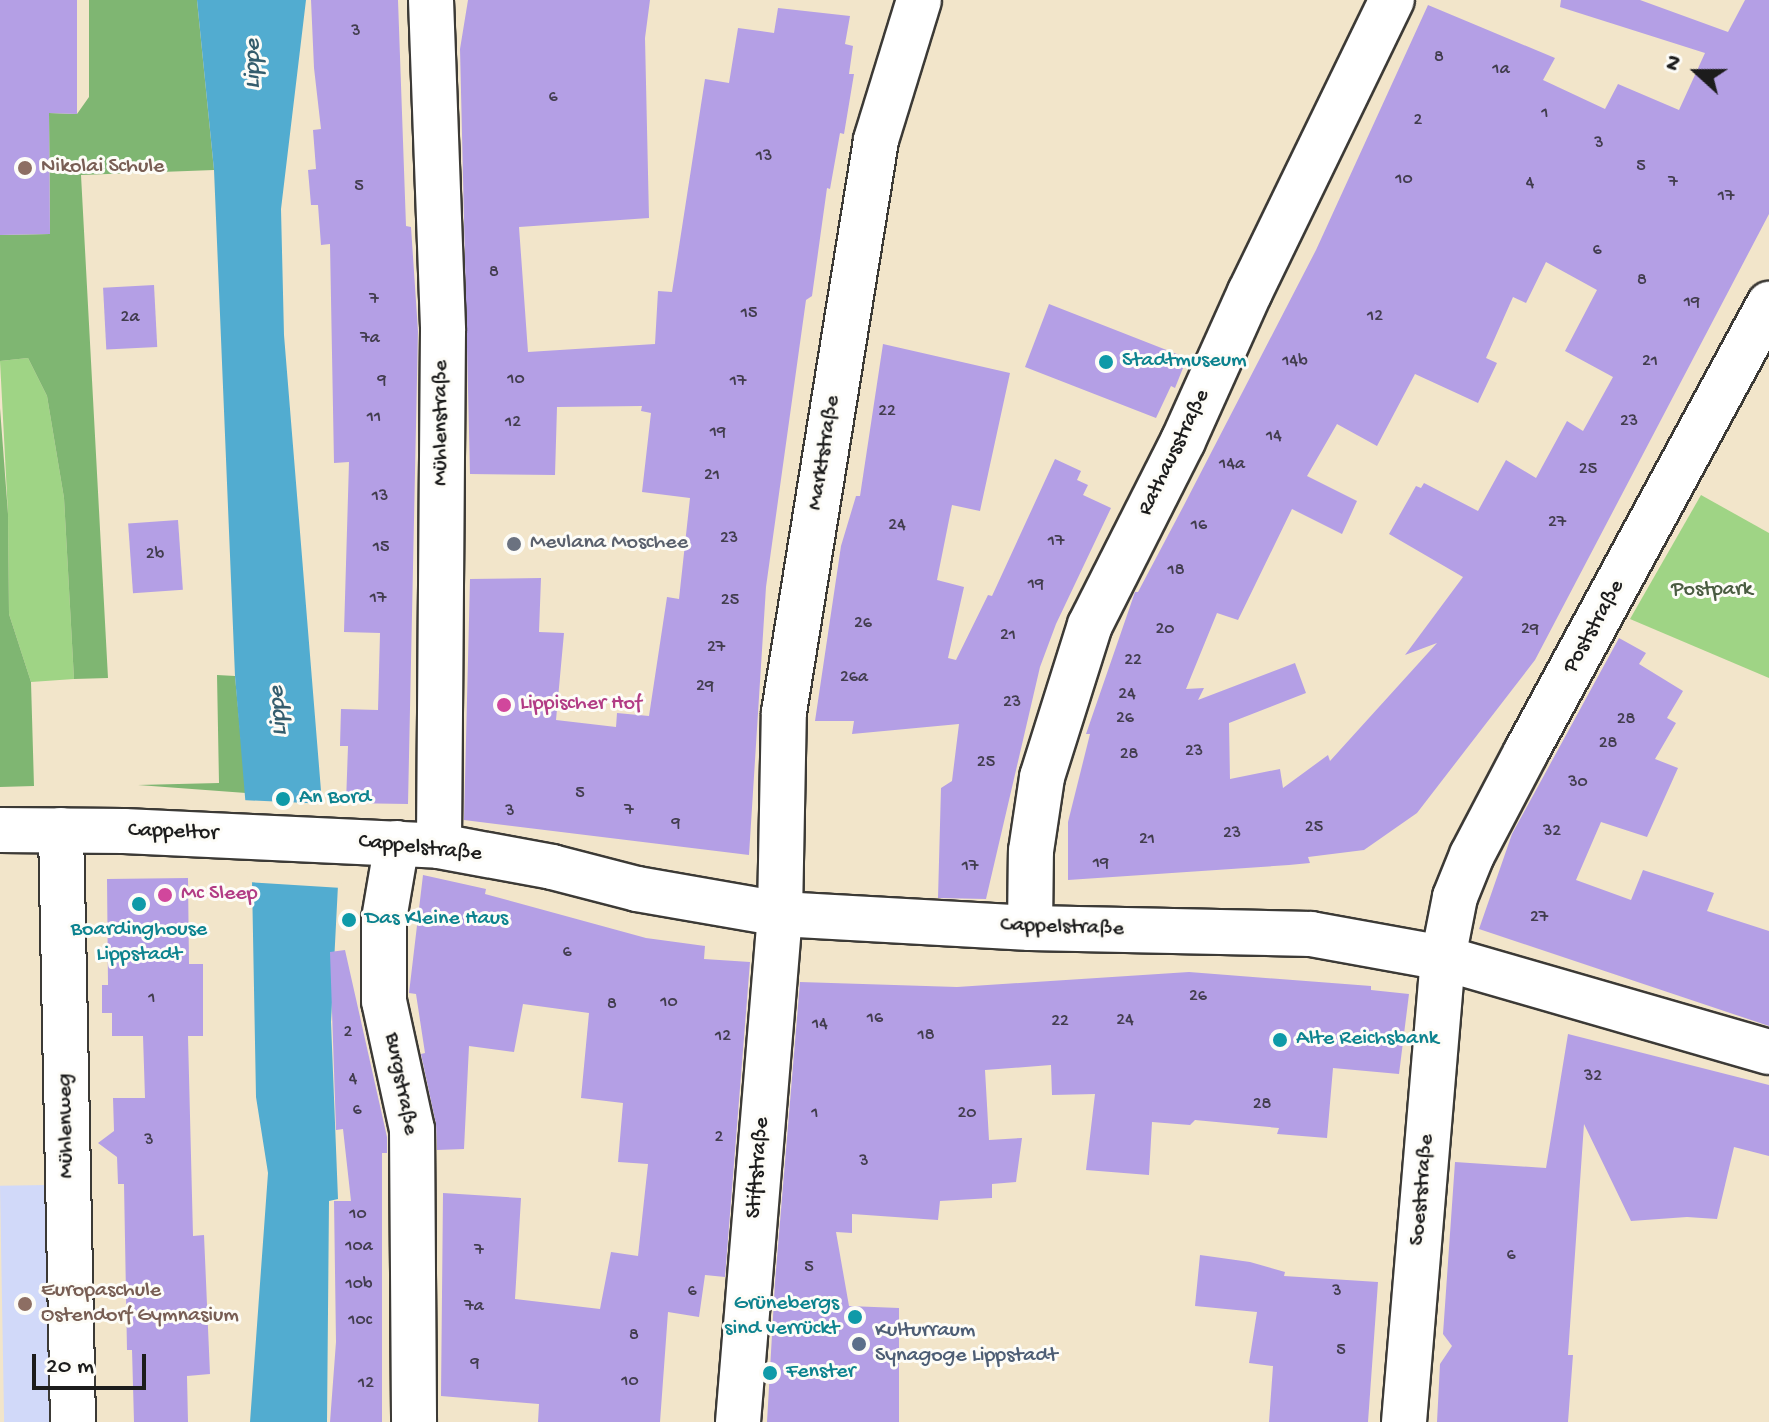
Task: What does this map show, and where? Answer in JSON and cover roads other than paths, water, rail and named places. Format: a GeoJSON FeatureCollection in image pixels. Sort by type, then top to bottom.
{"type":"FeatureCollection","features":[{"type":"Feature","properties":{"kind":"street","name":"Mühlenstraße"},"geometry":{"type":"LineString","coordinates":[[431,0],[443,331],[439,846]]}},
{"type":"Feature","properties":{"kind":"street","name":"Marktstraße"},"geometry":{"type":"LineString","coordinates":[[780,914],[784,712],[876,140],[919,0]]}},
{"type":"Feature","properties":{"kind":"street","name":"Rathausstraße"},"geometry":{"type":"LineString","coordinates":[[1030,928],[1031,851],[1042,777],[1090,625],[1183,441],[1250,292],[1392,0]]}},
{"type":"Feature","properties":{"kind":"street","name":"Poststraße"},"geometry":{"type":"LineString","coordinates":[[1443,958],[1455,897],[1472,855],[1758,353],[1769,304]]}},
{"type":"Feature","properties":{"kind":"street","name":"Cappeltor"},"geometry":{"type":"LineString","coordinates":[[0,830],[346,841]]}},
{"type":"Feature","properties":{"kind":"street","name":"Mühlenweg"},"geometry":{"type":"LineString","coordinates":[[61,830],[73,1422]]}},
{"type":"Feature","properties":{"kind":"street","name":"Cappelstraße"},"geometry":{"type":"LineString","coordinates":[[346,841],[439,846],[552,867],[637,889],[780,914],[1030,928],[1311,934],[1443,958],[1769,1052]]}},
{"type":"Feature","properties":{"kind":"street","name":"Burgstraße"},"geometry":{"type":"LineString","coordinates":[[397,843],[384,919],[384,1001],[412,1129],[414,1422]]}},
{"type":"Feature","properties":{"kind":"street","name":"Stiftstraße"},"geometry":{"type":"LineString","coordinates":[[738,1422],[780,914]]}},
{"type":"Feature","properties":{"kind":"street","name":"Soeststraße"},"geometry":{"type":"LineString","coordinates":[[1404,1422],[1443,958]]}},
{"type":"Feature","properties":{"kind":"water","name":"Lippe"},"geometry":{"type":"Polygon","coordinates":[[[197,0],[306,0],[281,209],[284,335],[322,803],[338,885],[331,1022],[338,1199],[329,1201],[327,1422],[250,1422],[268,1173],[256,1097],[252,881],[235,676],[214,170],[197,0]]]}},
{"type":"Feature","properties":{"kind":"place","name":"Nikolai Schule"},"geometry":{"type":"Point","coordinates":[25,168]}},
{"type":"Feature","properties":{"kind":"place","name":"Stadtmuseum"},"geometry":{"type":"Point","coordinates":[1106,362]}},
{"type":"Feature","properties":{"kind":"place","name":"Mevlana Moschee"},"geometry":{"type":"Point","coordinates":[514,544]}},
{"type":"Feature","properties":{"kind":"place","name":"Lippischer Hof"},"geometry":{"type":"Point","coordinates":[504,705]}},
{"type":"Feature","properties":{"kind":"place","name":"An Bord"},"geometry":{"type":"Point","coordinates":[283,799]}},
{"type":"Feature","properties":{"kind":"place","name":"Mc Sleep"},"geometry":{"type":"Point","coordinates":[165,895]}},
{"type":"Feature","properties":{"kind":"place","name":"Boardinghouse Lippstadt"},"geometry":{"type":"Point","coordinates":[139,904]}},
{"type":"Feature","properties":{"kind":"place","name":"Das Kleine Haus"},"geometry":{"type":"Point","coordinates":[349,920]}},
{"type":"Feature","properties":{"kind":"place","name":"Alte Reichsbank"},"geometry":{"type":"Point","coordinates":[1280,1040]}},
{"type":"Feature","properties":{"kind":"place","name":"Europaschule Ostendorf Gymnasium"},"geometry":{"type":"Point","coordinates":[25,1304]}},
{"type":"Feature","properties":{"kind":"place","name":"Grünebergs sind verrückt"},"geometry":{"type":"Point","coordinates":[855,1317]}},
{"type":"Feature","properties":{"kind":"place","name":"Kulturraum Synagoge Lippstadt"},"geometry":{"type":"Point","coordinates":[859,1344]}},
{"type":"Feature","properties":{"kind":"place","name":"Fenster"},"geometry":{"type":"Point","coordinates":[770,1373]}},
{"type":"Feature","properties":{"kind":"park label","name":"Postpark"},"geometry":{"type":"Point","coordinates":[1712,591]}}]}
